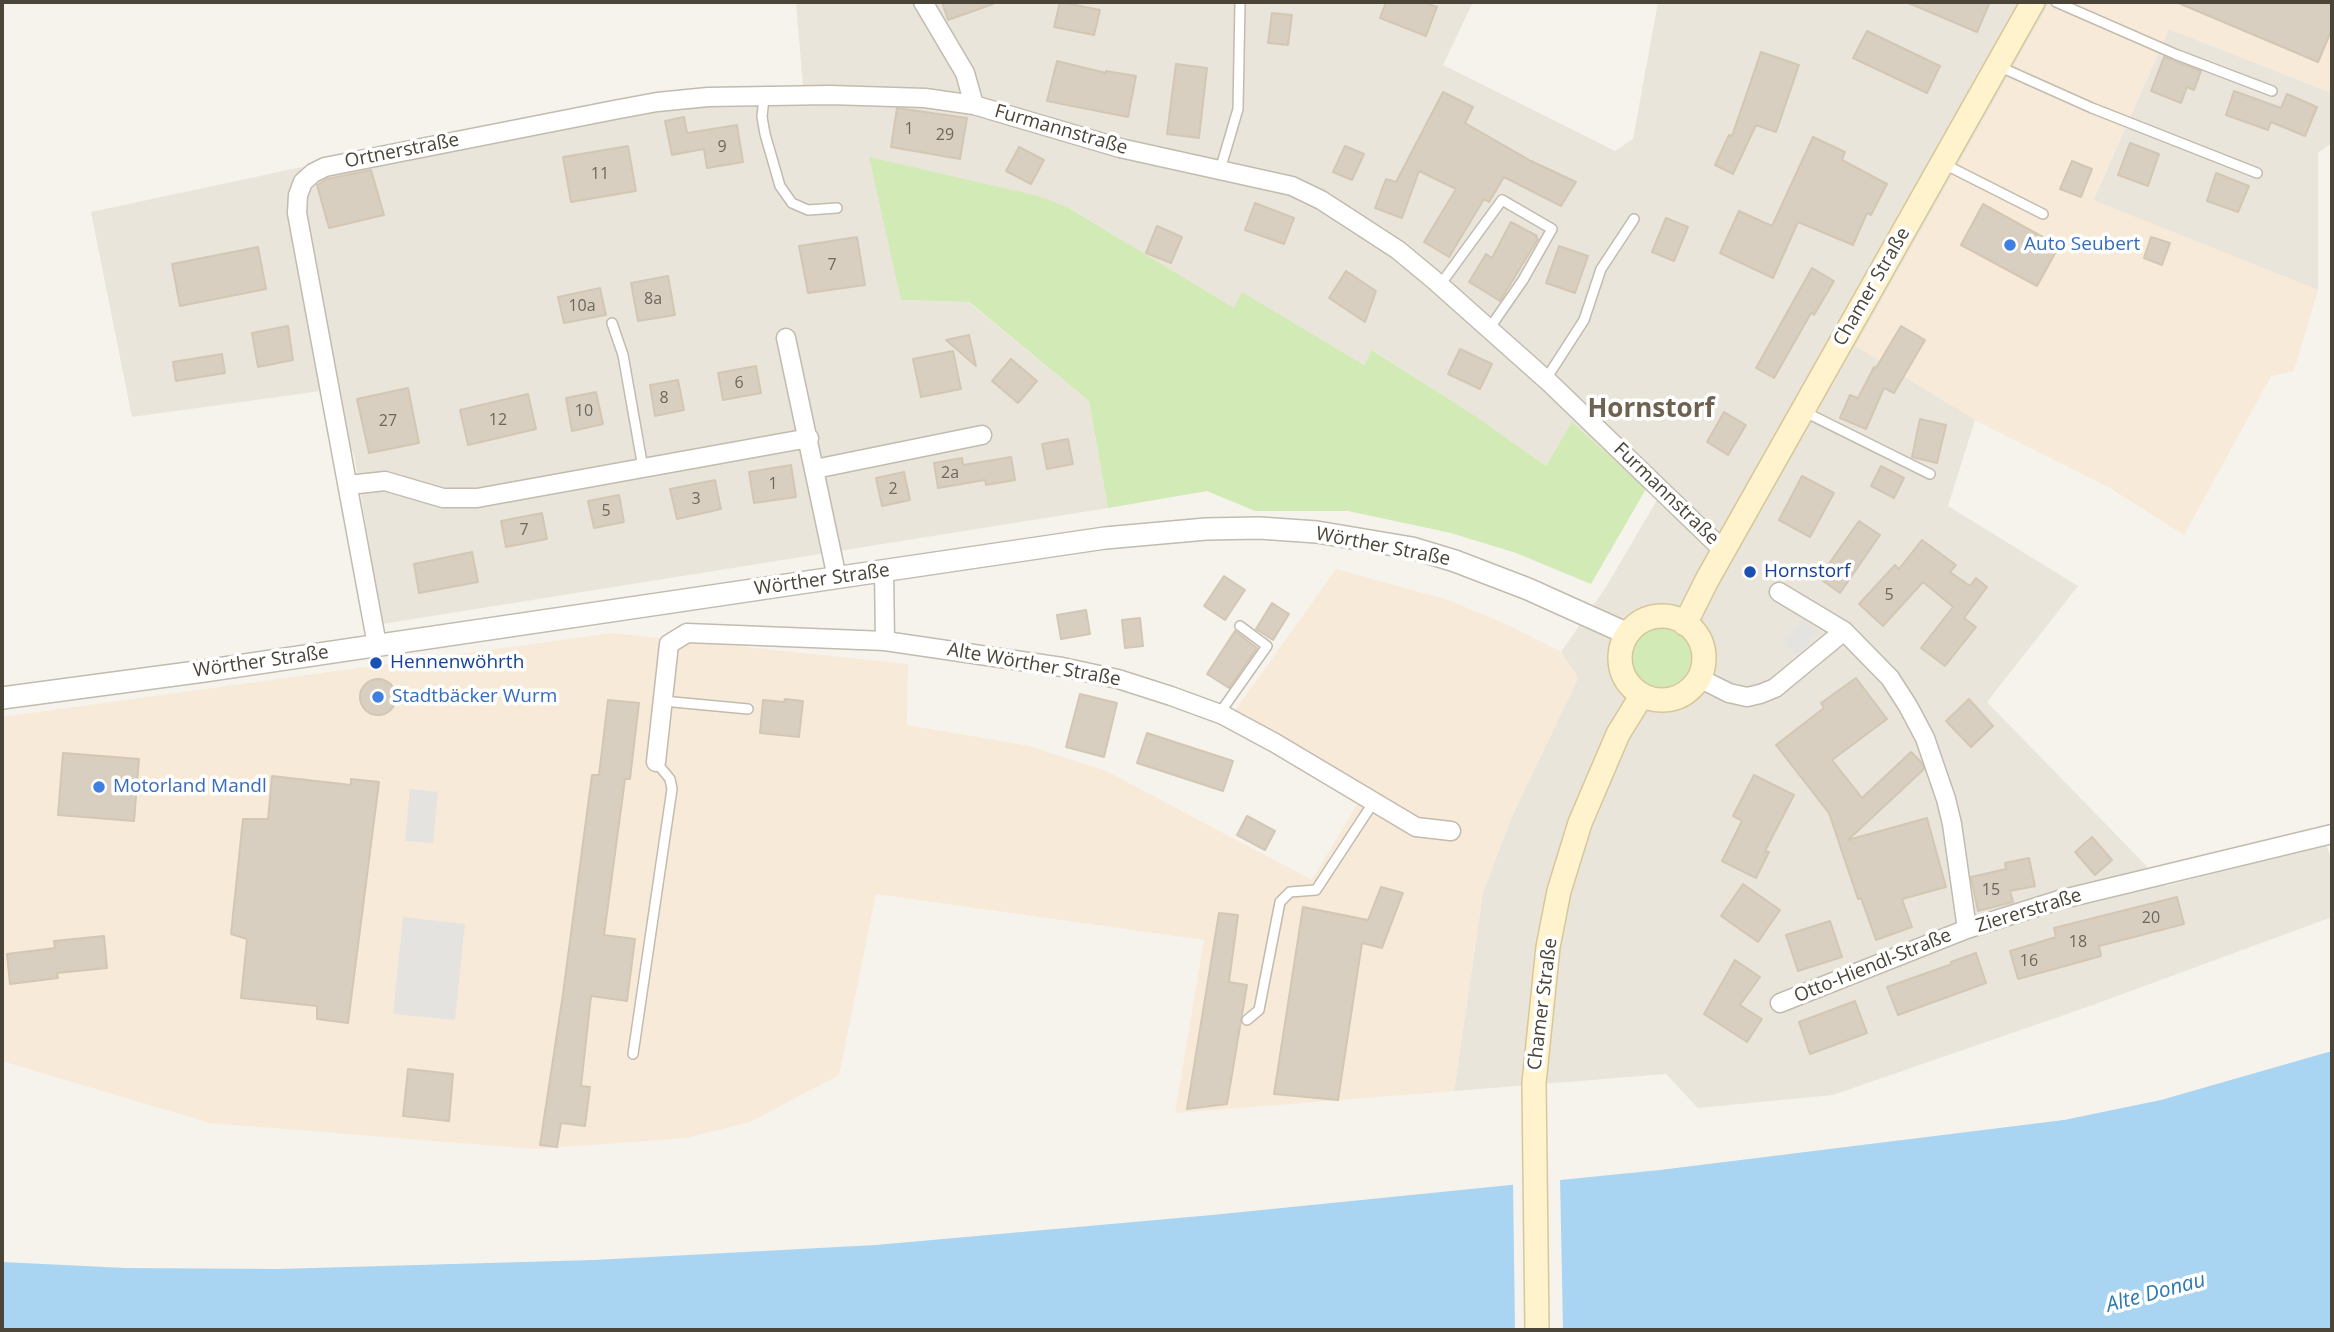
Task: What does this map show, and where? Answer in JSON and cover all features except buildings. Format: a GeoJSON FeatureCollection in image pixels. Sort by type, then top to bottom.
{"type":"FeatureCollection","features":[{"type":"Feature","properties":{"kind":"main road","name":"Chamer Straße"},"geometry":{"type":"LineString","coordinates":[[1689,617],[1707,580],[2033,2]]}},
{"type":"Feature","properties":{"kind":"main road"},"geometry":{"type":"LineString","coordinates":[[1689,617],[1701,642],[1703,666],[1699,678],[1681,696],[1668,700],[1654,700],[1642,695],[1631,687],[1623,674],[1621,654],[1628,634],[1648,619],[1689,617]]}},
{"type":"Feature","properties":{"kind":"main road","name":"Chamer Straße"},"geometry":{"type":"LineString","coordinates":[[1537,1330],[1534,1083],[1548,947],[1559,891],[1580,823],[1618,734],[1642,695]]}},
{"type":"Feature","properties":{"kind":"street","name":"Furmannstraße"},"geometry":{"type":"LineString","coordinates":[[923,2],[965,73],[974,105],[1121,148],[1292,186],[1321,200],[1398,250],[1546,379],[1724,551]]}},
{"type":"Feature","properties":{"kind":"street","name":"Ortnerstraße"},"geometry":{"type":"LineString","coordinates":[[377,645],[297,213],[298,194],[303,182],[325,167],[657,102],[708,97],[830,95],[925,98],[974,105]]}},
{"type":"Feature","properties":{"kind":"street"},"geometry":{"type":"LineString","coordinates":[[786,338],[837,578]]}},
{"type":"Feature","properties":{"kind":"street"},"geometry":{"type":"LineString","coordinates":[[815,469],[982,435]]}},
{"type":"Feature","properties":{"kind":"street"},"geometry":{"type":"LineString","coordinates":[[349,485],[385,481],[458,500],[809,438]]}},
{"type":"Feature","properties":{"kind":"street","name":"Wörther Straße"},"geometry":{"type":"LineString","coordinates":[[2,698],[1155,532],[1259,528],[1317,532],[1412,548],[1528,589],[1628,634]]}},
{"type":"Feature","properties":{"kind":"street"},"geometry":{"type":"LineString","coordinates":[[884,571],[885,641]]}},
{"type":"Feature","properties":{"kind":"street","name":"Ziererstraße"},"geometry":{"type":"LineString","coordinates":[[1779,592],[1844,631],[1890,678],[1925,738],[1952,824],[1967,929],[2059,900],[2332,834]]}},
{"type":"Feature","properties":{"kind":"street"},"geometry":{"type":"LineString","coordinates":[[1699,678],[1729,693],[1747,697],[1760,694],[1775,688],[1844,631]]}},
{"type":"Feature","properties":{"kind":"street","name":"Alte Wörther Straße"},"geometry":{"type":"LineString","coordinates":[[656,762],[669,644],[687,633],[885,641],[1062,667],[1118,679],[1219,714],[1286,750],[1416,827],[1451,831]]}},
{"type":"Feature","properties":{"kind":"street","name":"Otto-Hiendl-Straße"},"geometry":{"type":"LineString","coordinates":[[1780,1003],[1967,929]]}},
{"type":"Feature","properties":{"kind":"lane"},"geometry":{"type":"LineString","coordinates":[[1220,170],[1238,109],[1240,2]]}},
{"type":"Feature","properties":{"kind":"lane"},"geometry":{"type":"LineString","coordinates":[[2056,2],[2175,54],[2272,91]]}},
{"type":"Feature","properties":{"kind":"lane"},"geometry":{"type":"LineString","coordinates":[[1998,66],[2092,108],[2257,173]]}},
{"type":"Feature","properties":{"kind":"lane"},"geometry":{"type":"LineString","coordinates":[[764,97],[764,125],[780,186],[792,204],[808,210],[836,208]]}},
{"type":"Feature","properties":{"kind":"lane"},"geometry":{"type":"LineString","coordinates":[[1943,164],[2043,214]]}},
{"type":"Feature","properties":{"kind":"lane"},"geometry":{"type":"LineString","coordinates":[[1440,285],[1502,200],[1552,229],[1523,280],[1489,329]]}},
{"type":"Feature","properties":{"kind":"lane"},"geometry":{"type":"LineString","coordinates":[[1546,379],[1584,320],[1601,269],[1634,219]]}},
{"type":"Feature","properties":{"kind":"lane"},"geometry":{"type":"LineString","coordinates":[[612,323],[623,355],[643,468]]}},
{"type":"Feature","properties":{"kind":"lane"},"geometry":{"type":"LineString","coordinates":[[1802,411],[1930,474]]}},
{"type":"Feature","properties":{"kind":"lane"},"geometry":{"type":"LineString","coordinates":[[1219,714],[1267,646],[1240,626]]}},
{"type":"Feature","properties":{"kind":"lane"},"geometry":{"type":"LineString","coordinates":[[663,701],[748,709]]}},
{"type":"Feature","properties":{"kind":"lane"},"geometry":{"type":"LineString","coordinates":[[633,1054],[672,789],[670,779],[656,762]]}},
{"type":"Feature","properties":{"kind":"lane"},"geometry":{"type":"LineString","coordinates":[[1247,1020],[1259,1010],[1280,902],[1290,892],[1316,890],[1373,803]]}},
{"type":"Feature","properties":{"kind":"shaded area"},"geometry":{"type":"Polygon","coordinates":[[[796,2],[1473,2],[1443,65],[1615,151],[1633,139],[1658,2],[2050,2],[1856,346],[1975,420],[1948,506],[2078,586],[1987,702],[2166,886],[2326,843],[2332,862],[2332,917],[2090,1006],[1833,1095],[1698,1108],[1666,1074],[1454,1091],[1483,892],[1513,814],[1578,678],[1561,652],[1606,587],[1657,500],[1573,423],[1546,466],[1373,350],[1364,365],[1242,293],[1235,309],[1069,208],[901,300],[968,302],[1089,401],[1108,508],[382,624],[354,454],[321,391],[132,417],[91,212],[508,123],[679,91],[829,88],[803,86],[796,2]]]}},
{"type":"Feature","properties":{"kind":"shaded area"},"geometry":{"type":"Polygon","coordinates":[[[2050,2],[2332,2],[2332,93],[2169,29],[2093,200],[2318,290],[2294,371],[2271,376],[2184,535],[2110,488],[1975,420],[1856,346],[2050,2]]]}},
{"type":"Feature","properties":{"kind":"shaded area"},"geometry":{"type":"Polygon","coordinates":[[[2169,29],[2332,93],[2332,143],[2318,153],[2318,290],[2093,201],[2169,29]]]}},
{"type":"Feature","properties":{"kind":"shaded area"},"geometry":{"type":"Polygon","coordinates":[[[1336,569],[1448,600],[1508,625],[1561,652],[1578,678],[1513,814],[1483,892],[1454,1091],[1175,1113],[1204,940],[876,894],[839,1075],[750,1122],[687,1138],[535,1149],[210,1123],[2,1061],[2,717],[612,633],[908,664],[907,725],[1029,746],[1106,771],[1312,880],[1367,788],[1231,716],[1336,569]]]}},
{"type":"Feature","properties":{"kind":"shaded area"},"geometry":{"type":"Polygon","coordinates":[[[1803,619],[1818,632],[1797,656],[1783,643],[1803,619]]]}},
{"type":"Feature","properties":{"kind":"shaded area"},"geometry":{"type":"Polygon","coordinates":[[[410,789],[438,792],[433,843],[405,841],[410,789]]]}},
{"type":"Feature","properties":{"kind":"shaded area"},"geometry":{"type":"Polygon","coordinates":[[[403,917],[465,924],[455,1020],[393,1014],[403,917]]]}},
{"type":"Feature","properties":{"kind":"green space"},"geometry":{"type":"Polygon","coordinates":[[[869,157],[1038,196],[1069,208],[1234,308],[1242,292],[1364,365],[1372,350],[1478,418],[1546,466],[1572,422],[1646,489],[1591,584],[1516,553],[1451,533],[1348,511],[1255,511],[1207,491],[1108,508],[1089,401],[969,302],[901,300],[869,157]]]}},
{"type":"Feature","properties":{"kind":"green space"},"geometry":{"type":"Polygon","coordinates":[[[1661,627],[1678,632],[1686,640],[1691,657],[1686,674],[1678,682],[1661,687],[1644,682],[1636,674],[1631,657],[1636,640],[1644,632],[1661,627]]]}},
{"type":"Feature","properties":{"kind":"water","name":"Alte Donau"},"geometry":{"type":"Polygon","coordinates":[[[2332,1051],[2332,1330],[2,1330],[2,1262],[125,1268],[278,1269],[594,1260],[876,1245],[1212,1215],[1660,1170],[2064,1120],[2161,1100],[2332,1051]]]}},
{"type":"Feature","properties":{"kind":"pier"},"geometry":{"type":"Polygon","coordinates":[[[1560,1176],[1563,1330],[1515,1330],[1513,1181],[1560,1176]]]}},
{"type":"Feature","properties":{"kind":"place","name":"Auto Seubert"},"geometry":{"type":"Point","coordinates":[2010,245]}},
{"type":"Feature","properties":{"kind":"place","name":"Hornstorf"},"geometry":{"type":"Point","coordinates":[1750,572]}},
{"type":"Feature","properties":{"kind":"place","name":"Hennenwöhrth"},"geometry":{"type":"Point","coordinates":[376,663]}},
{"type":"Feature","properties":{"kind":"place","name":"Stadtbäcker Wurm"},"geometry":{"type":"Point","coordinates":[378,697]}},
{"type":"Feature","properties":{"kind":"place","name":"Motorland Mandl"},"geometry":{"type":"Point","coordinates":[99,787]}},
{"type":"Feature","properties":{"kind":"district","name":"Hornstorf"},"geometry":{"type":"Point","coordinates":[1651,410]}}]}
